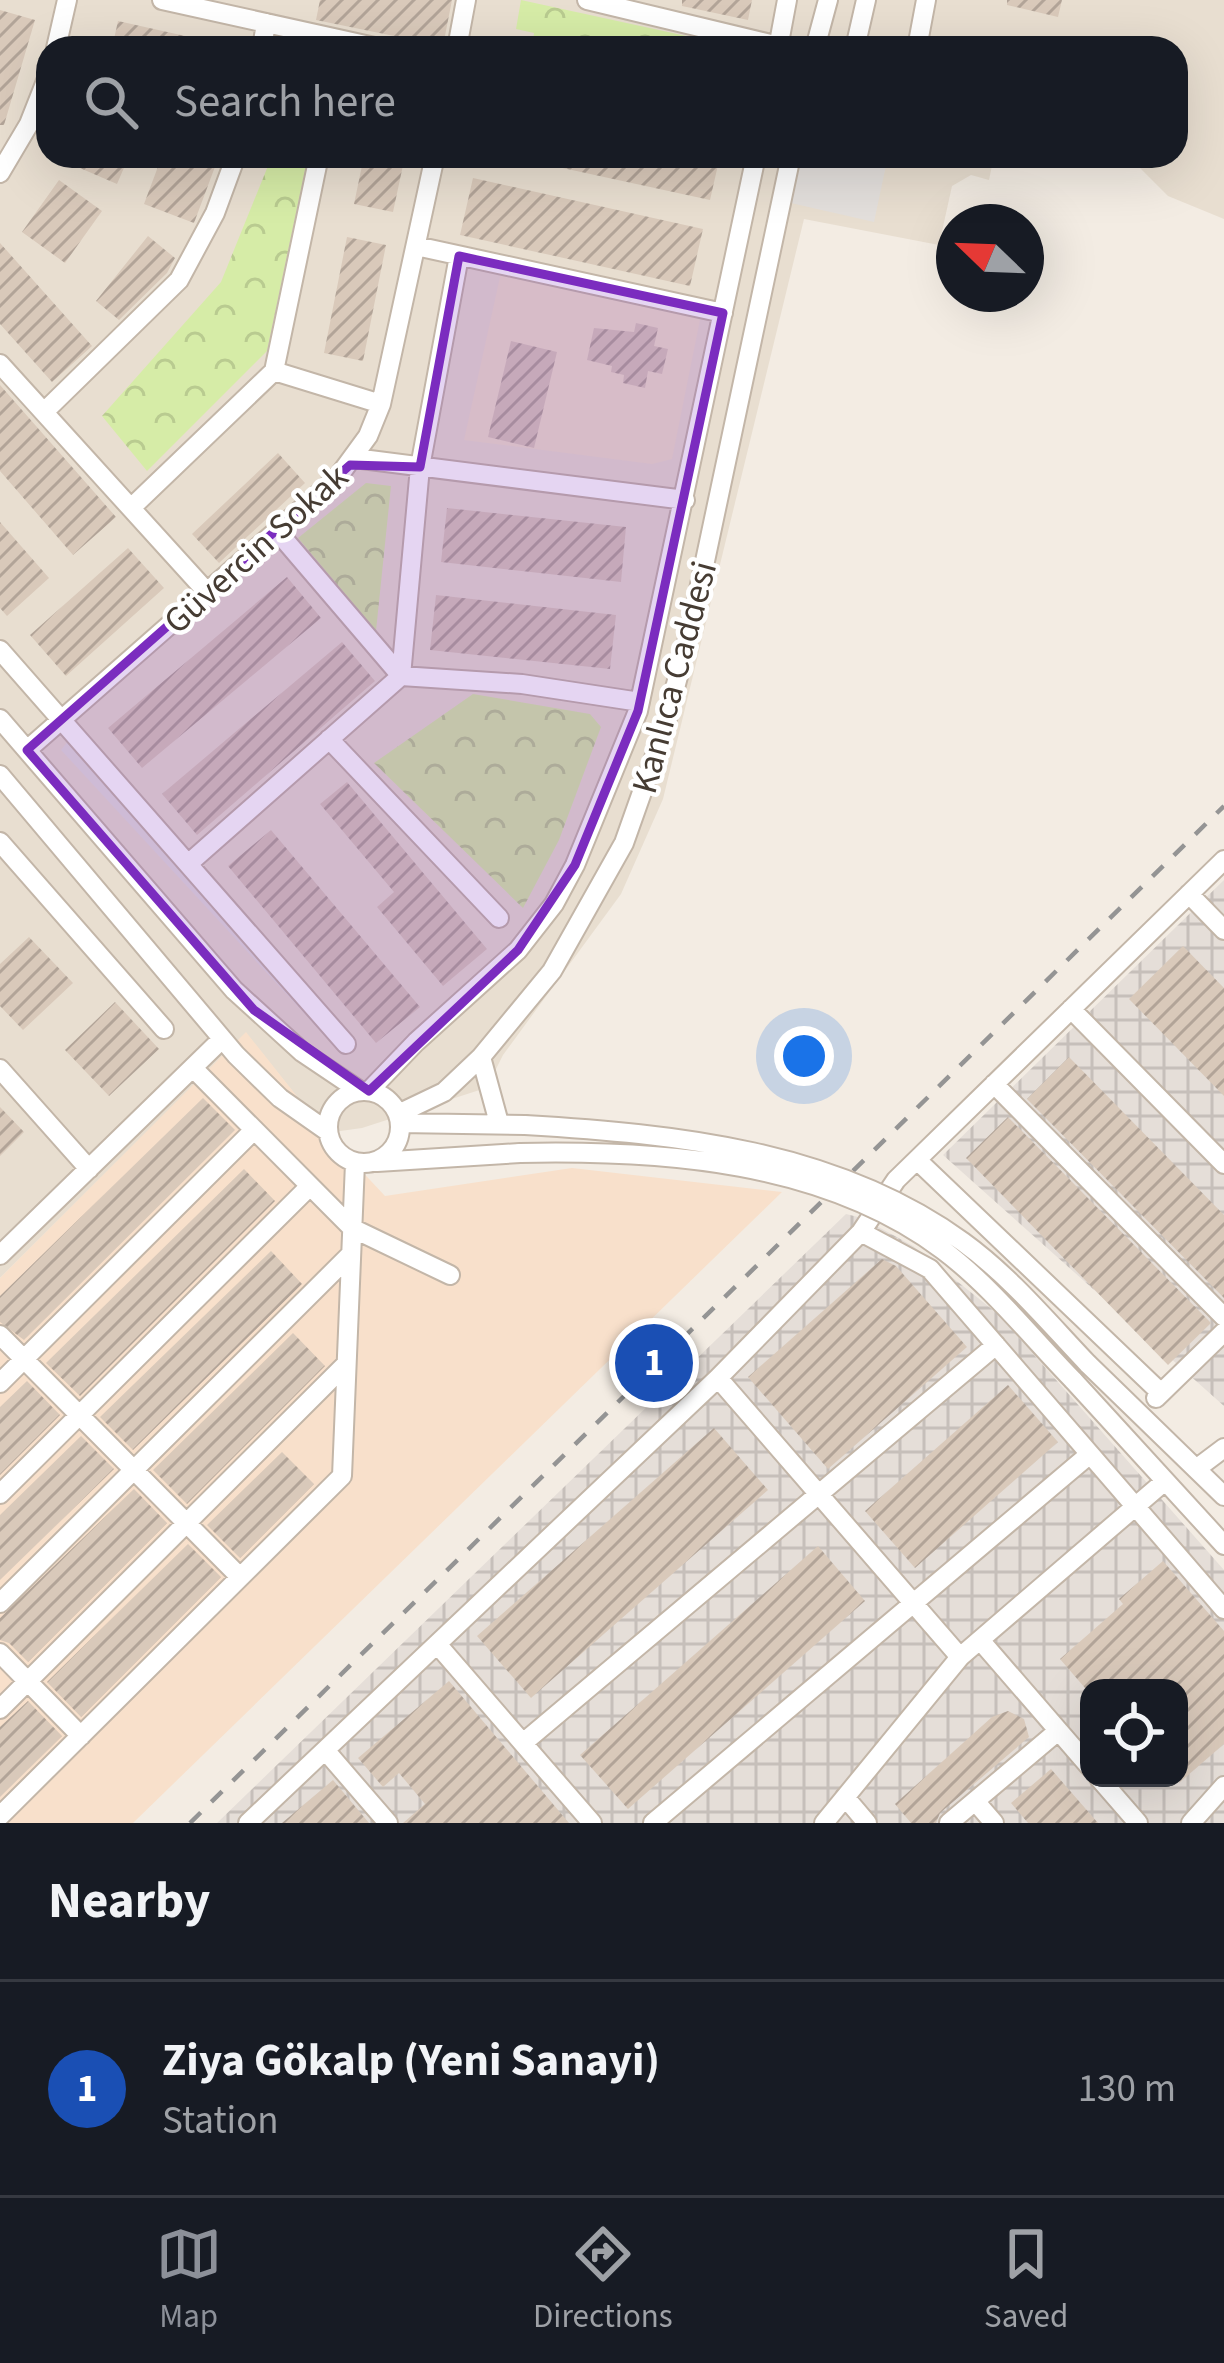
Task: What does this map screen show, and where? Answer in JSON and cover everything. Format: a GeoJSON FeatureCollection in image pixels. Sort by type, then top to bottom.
{"type":"FeatureCollection","features":[{"type":"Feature","properties":{"kind":"street"},"geometry":{"type":"LineString","coordinates":[[42,0],[66,3],[59,36]]}},
{"type":"Feature","properties":{"kind":"street"},"geometry":{"type":"LineString","coordinates":[[162,0],[314,36]]}},
{"type":"Feature","properties":{"kind":"street"},"geometry":{"type":"LineString","coordinates":[[459,36],[466,0]]}},
{"type":"Feature","properties":{"kind":"street"},"geometry":{"type":"LineString","coordinates":[[586,0],[734,36]]}},
{"type":"Feature","properties":{"kind":"street"},"geometry":{"type":"LineString","coordinates":[[781,36],[787,0]]}},
{"type":"Feature","properties":{"kind":"street"},"geometry":{"type":"LineString","coordinates":[[818,36],[828,0]]}},
{"type":"Feature","properties":{"kind":"street"},"geometry":{"type":"LineString","coordinates":[[858,36],[866,0]]}},
{"type":"Feature","properties":{"kind":"street"},"geometry":{"type":"LineString","coordinates":[[919,36],[926,0]]}},
{"type":"Feature","properties":{"kind":"street"},"geometry":{"type":"LineString","coordinates":[[264,36],[266,23]]}},
{"type":"Feature","properties":{"kind":"street"},"geometry":{"type":"LineString","coordinates":[[0,173],[36,106]]}},
{"type":"Feature","properties":{"kind":"street"},"geometry":{"type":"LineString","coordinates":[[44,412],[179,280],[215,213],[232,168]]}},
{"type":"Feature","properties":{"kind":"street"},"geometry":{"type":"LineString","coordinates":[[130,508],[274,370],[317,168]]}},
{"type":"Feature","properties":{"kind":"street","name":"Güvercin Sokak"},"geometry":{"type":"LineString","coordinates":[[27,750],[354,458],[381,404],[432,168]]}},
{"type":"Feature","properties":{"kind":"street","name":"Kanlıca Caddesi"},"geometry":{"type":"LineString","coordinates":[[364,1091],[498,970],[554,904],[575,866],[640,702],[754,168]]}},
{"type":"Feature","properties":{"kind":"street","name":"Kanlıca Caddesi"},"geometry":{"type":"LineString","coordinates":[[399,1119],[444,1092],[481,1057],[552,971],[610,872],[636,812],[692,626],[788,168]]}},
{"type":"Feature","properties":{"kind":"street"},"geometry":{"type":"LineString","coordinates":[[416,246],[724,313]]}},
{"type":"Feature","properties":{"kind":"street"},"geometry":{"type":"LineString","coordinates":[[188,864],[401,676],[421,466],[459,256]]}},
{"type":"Feature","properties":{"kind":"street"},"geometry":{"type":"LineString","coordinates":[[0,364],[207,592]]}},
{"type":"Feature","properties":{"kind":"street"},"geometry":{"type":"LineString","coordinates":[[274,370],[381,404]]}},
{"type":"Feature","properties":{"kind":"street"},"geometry":{"type":"LineString","coordinates":[[354,458],[685,500]]}},
{"type":"Feature","properties":{"kind":"street"},"geometry":{"type":"LineString","coordinates":[[277,531],[401,676],[522,683],[640,702]]}},
{"type":"Feature","properties":{"kind":"street"},"geometry":{"type":"LineString","coordinates":[[0,650],[346,1044]]}},
{"type":"Feature","properties":{"kind":"street"},"geometry":{"type":"LineString","coordinates":[[0,719],[234,990],[302,1052],[364,1091],[386,1099],[399,1119],[392,1150],[377,1162]]}},
{"type":"Feature","properties":{"kind":"street"},"geometry":{"type":"LineString","coordinates":[[329,739],[499,918]]}},
{"type":"Feature","properties":{"kind":"street"},"geometry":{"type":"LineString","coordinates":[[0,775],[222,1039],[269,1088],[327,1131],[334,1149],[355,1162],[520,1153],[613,1153],[698,1161],[763,1171],[851,1199],[900,1222],[961,1264],[1224,1545]]}},
{"type":"Feature","properties":{"kind":"street"},"geometry":{"type":"LineString","coordinates":[[0,842],[164,1029]]}},
{"type":"Feature","properties":{"kind":"street"},"geometry":{"type":"LineString","coordinates":[[248,1823],[718,1378],[861,1232],[896,1180],[1224,860]]}},
{"type":"Feature","properties":{"kind":"street"},"geometry":{"type":"LineString","coordinates":[[1189,894],[1224,930]]}},
{"type":"Feature","properties":{"kind":"street"},"geometry":{"type":"LineString","coordinates":[[1071,1009],[1224,1164]]}},
{"type":"Feature","properties":{"kind":"street"},"geometry":{"type":"LineString","coordinates":[[0,1255],[222,1039]]}},
{"type":"Feature","properties":{"kind":"street"},"geometry":{"type":"LineString","coordinates":[[481,1057],[499,1123]]}},
{"type":"Feature","properties":{"kind":"street"},"geometry":{"type":"LineString","coordinates":[[193,1068],[352,1228],[450,1275]]}},
{"type":"Feature","properties":{"kind":"street"},"geometry":{"type":"LineString","coordinates":[[0,1070],[88,1169]]}},
{"type":"Feature","properties":{"kind":"street"},"geometry":{"type":"LineString","coordinates":[[994,1084],[1224,1317]]}},
{"type":"Feature","properties":{"kind":"street"},"geometry":{"type":"LineString","coordinates":[[327,1131],[335,1105],[364,1091]]}},
{"type":"Feature","properties":{"kind":"street"},"geometry":{"type":"LineString","coordinates":[[399,1119],[525,1125],[730,1147],[797,1162],[907,1207],[966,1244],[1009,1281],[1224,1496]]}},
{"type":"Feature","properties":{"kind":"street"},"geometry":{"type":"LineString","coordinates":[[0,1383],[254,1130]]}},
{"type":"Feature","properties":{"kind":"street"},"geometry":{"type":"LineString","coordinates":[[916,1160],[1161,1393]]}},
{"type":"Feature","properties":{"kind":"street"},"geometry":{"type":"LineString","coordinates":[[0,1816],[342,1476],[355,1162]]}},
{"type":"Feature","properties":{"kind":"street"},"geometry":{"type":"LineString","coordinates":[[0,1494],[310,1186]]}},
{"type":"Feature","properties":{"kind":"street"},"geometry":{"type":"LineString","coordinates":[[861,1232],[930,1269],[1224,1609]]}},
{"type":"Feature","properties":{"kind":"street"},"geometry":{"type":"LineString","coordinates":[[0,1603],[351,1253]]}},
{"type":"Feature","properties":{"kind":"street"},"geometry":{"type":"LineString","coordinates":[[1140,1414],[1224,1332]]}},
{"type":"Feature","properties":{"kind":"street"},"geometry":{"type":"LineString","coordinates":[[0,1335],[240,1577]]}},
{"type":"Feature","properties":{"kind":"street"},"geometry":{"type":"LineString","coordinates":[[523,1743],[996,1345]]}},
{"type":"Feature","properties":{"kind":"street"},"geometry":{"type":"LineString","coordinates":[[0,1709],[346,1364]]}},
{"type":"Feature","properties":{"kind":"street"},"geometry":{"type":"LineString","coordinates":[[718,1378],[960,1658]]}},
{"type":"Feature","properties":{"kind":"street"},"geometry":{"type":"LineString","coordinates":[[1196,1468],[1224,1448]]}},
{"type":"Feature","properties":{"kind":"street"},"geometry":{"type":"LineString","coordinates":[[653,1823],[1090,1454]]}},
{"type":"Feature","properties":{"kind":"street"},"geometry":{"type":"LineString","coordinates":[[824,1823],[960,1658],[1165,1481]]}},
{"type":"Feature","properties":{"kind":"street"},"geometry":{"type":"LineString","coordinates":[[980,1640],[1080,1756]]}},
{"type":"Feature","properties":{"kind":"street"},"geometry":{"type":"LineString","coordinates":[[437,1644],[592,1823]]}},
{"type":"Feature","properties":{"kind":"street"},"geometry":{"type":"LineString","coordinates":[[0,1653],[81,1736]]}},
{"type":"Feature","properties":{"kind":"street"},"geometry":{"type":"LineString","coordinates":[[949,1823],[1058,1731]]}},
{"type":"Feature","properties":{"kind":"street"},"geometry":{"type":"LineString","coordinates":[[325,1750],[388,1823]]}},
{"type":"Feature","properties":{"kind":"street"},"geometry":{"type":"LineString","coordinates":[[1191,1823],[1224,1786]]}},
{"type":"Feature","properties":{"kind":"street"},"geometry":{"type":"LineString","coordinates":[[1107,1787],[1138,1823]]}},
{"type":"Feature","properties":{"kind":"street"},"geometry":{"type":"LineString","coordinates":[[845,1797],[867,1823]]}},
{"type":"Feature","properties":{"kind":"street"},"geometry":{"type":"LineString","coordinates":[[975,1801],[994,1823]]}},
{"type":"Feature","properties":{"kind":"highlighted area"},"geometry":{"type":"Polygon","coordinates":[[[459,256],[723,313],[638,711],[575,865],[518,950],[369,1091],[254,1010],[27,750],[350,465],[420,467],[459,256]]]}},
{"type":"Feature","properties":{"kind":"shaded area"},"geometry":{"type":"Polygon","coordinates":[[[0,0],[1224,0],[1224,219],[1168,196],[1140,168],[1188,168],[1188,36],[36,36],[36,168],[992,168],[989,180],[971,175],[952,186],[948,204],[936,204],[936,244],[804,219],[663,799],[621,894],[503,1055],[495,1085],[362,1128],[326,1133],[246,1033],[0,1278],[0,0]]]}},
{"type":"Feature","properties":{"kind":"shaded area"},"geometry":{"type":"Polygon","coordinates":[[[798,168],[885,168],[874,222],[791,203],[798,168]]]}},
{"type":"Feature","properties":{"kind":"shaded area"},"geometry":{"type":"Polygon","coordinates":[[[502,268],[702,310],[672,459],[652,464],[464,440],[502,268]]]}},
{"type":"Feature","properties":{"kind":"shaded area"},"geometry":{"type":"Polygon","coordinates":[[[72,736],[343,1036],[328,1039],[61,750],[72,736]]]}},
{"type":"Feature","properties":{"kind":"shaded area"},"geometry":{"type":"Polygon","coordinates":[[[1224,880],[1224,1406],[943,1155],[1224,880]]]}},
{"type":"Feature","properties":{"kind":"shaded area"},"geometry":{"type":"Polygon","coordinates":[[[246,1032],[326,1133],[385,1196],[572,1168],[782,1192],[133,1823],[0,1823],[0,1278],[246,1032]]]}},
{"type":"Feature","properties":{"kind":"shaded area"},"geometry":{"type":"Polygon","coordinates":[[[846,1214],[913,1246],[998,1314],[1224,1570],[1224,1823],[217,1823],[846,1214]]]}},
{"type":"Feature","properties":{"kind":"green space"},"geometry":{"type":"Polygon","coordinates":[[[521,0],[686,36],[534,36],[516,29],[521,0]]]}},
{"type":"Feature","properties":{"kind":"green space"},"geometry":{"type":"Polygon","coordinates":[[[267,168],[305,168],[267,351],[147,471],[102,416],[221,282],[267,168]]]}},
{"type":"Feature","properties":{"kind":"green space"},"geometry":{"type":"Polygon","coordinates":[[[366,483],[391,486],[376,631],[298,538],[366,483]]]}},
{"type":"Feature","properties":{"kind":"green space"},"geometry":{"type":"Polygon","coordinates":[[[473,694],[590,714],[601,727],[559,840],[523,908],[374,763],[473,694]]]}},
{"type":"Feature","properties":{"kind":"building"},"geometry":{"type":"Polygon","coordinates":[[[320,0],[452,0],[445,36],[394,36],[316,20],[320,0]]]}},
{"type":"Feature","properties":{"kind":"building"},"geometry":{"type":"Polygon","coordinates":[[[682,0],[752,0],[748,20],[682,6],[682,0]]]}},
{"type":"Feature","properties":{"kind":"building"},"geometry":{"type":"Polygon","coordinates":[[[1007,0],[1062,0],[1058,17],[1007,5],[1007,0]]]}},
{"type":"Feature","properties":{"kind":"building"},"geometry":{"type":"Polygon","coordinates":[[[0,10],[35,20],[4,125],[0,125],[0,10]]]}},
{"type":"Feature","properties":{"kind":"building"},"geometry":{"type":"Polygon","coordinates":[[[118,21],[185,36],[115,36],[118,21]]]}},
{"type":"Feature","properties":{"kind":"building"},"geometry":{"type":"Polygon","coordinates":[[[80,168],[124,168],[117,184],[80,168]]]}},
{"type":"Feature","properties":{"kind":"building"},"geometry":{"type":"Polygon","coordinates":[[[158,168],[215,168],[194,223],[144,204],[158,168]]]}},
{"type":"Feature","properties":{"kind":"building"},"geometry":{"type":"Polygon","coordinates":[[[362,168],[402,168],[393,212],[354,204],[362,168]]]}},
{"type":"Feature","properties":{"kind":"building"},"geometry":{"type":"Polygon","coordinates":[[[563,168],[717,168],[710,200],[563,168]]]}},
{"type":"Feature","properties":{"kind":"building"},"geometry":{"type":"Polygon","coordinates":[[[473,178],[703,229],[690,286],[460,235],[473,178]]]}},
{"type":"Feature","properties":{"kind":"building"},"geometry":{"type":"Polygon","coordinates":[[[59,180],[102,211],[65,263],[22,232],[59,180]]]}},
{"type":"Feature","properties":{"kind":"building"},"geometry":{"type":"Polygon","coordinates":[[[148,236],[175,258],[167,273],[119,320],[96,301],[148,236]]]}},
{"type":"Feature","properties":{"kind":"building"},"geometry":{"type":"Polygon","coordinates":[[[347,237],[386,245],[363,361],[324,353],[347,237]]]}},
{"type":"Feature","properties":{"kind":"building"},"geometry":{"type":"Polygon","coordinates":[[[0,243],[92,346],[52,382],[0,324],[0,243]]]}},
{"type":"Feature","properties":{"kind":"building"},"geometry":{"type":"Polygon","coordinates":[[[636,323],[658,328],[654,346],[668,349],[662,374],[648,371],[645,388],[623,383],[624,375],[611,372],[612,366],[587,360],[594,328],[634,332],[636,323]]]}},
{"type":"Feature","properties":{"kind":"building"},"geometry":{"type":"Polygon","coordinates":[[[511,341],[557,352],[534,448],[488,437],[511,341]]]}},
{"type":"Feature","properties":{"kind":"building"},"geometry":{"type":"Polygon","coordinates":[[[0,385],[116,517],[73,555],[0,471],[0,385]]]}},
{"type":"Feature","properties":{"kind":"building"},"geometry":{"type":"Polygon","coordinates":[[[278,453],[305,483],[219,563],[192,534],[278,453]]]}},
{"type":"Feature","properties":{"kind":"building"},"geometry":{"type":"Polygon","coordinates":[[[447,508],[626,527],[621,582],[441,562],[447,508]]]}},
{"type":"Feature","properties":{"kind":"building"},"geometry":{"type":"Polygon","coordinates":[[[0,522],[49,578],[7,616],[0,608],[0,522]]]}},
{"type":"Feature","properties":{"kind":"building"},"geometry":{"type":"Polygon","coordinates":[[[128,548],[164,588],[66,676],[30,635],[128,548]]]}},
{"type":"Feature","properties":{"kind":"building"},"geometry":{"type":"Polygon","coordinates":[[[287,577],[321,618],[142,768],[108,728],[287,577]]]}},
{"type":"Feature","properties":{"kind":"building"},"geometry":{"type":"Polygon","coordinates":[[[436,595],[616,615],[610,669],[430,650],[436,595]]]}},
{"type":"Feature","properties":{"kind":"building"},"geometry":{"type":"Polygon","coordinates":[[[342,642],[375,681],[197,835],[162,794],[342,642]]]}},
{"type":"Feature","properties":{"kind":"building"},"geometry":{"type":"Polygon","coordinates":[[[347,782],[487,949],[443,986],[377,907],[394,892],[320,804],[347,782]]]}},
{"type":"Feature","properties":{"kind":"building"},"geometry":{"type":"Polygon","coordinates":[[[271,830],[420,1007],[376,1043],[228,866],[271,830]]]}},
{"type":"Feature","properties":{"kind":"building"},"geometry":{"type":"Polygon","coordinates":[[[29,937],[73,983],[23,1030],[0,1006],[0,964],[29,937]]]}},
{"type":"Feature","properties":{"kind":"building"},"geometry":{"type":"Polygon","coordinates":[[[1183,946],[1224,988],[1224,1096],[1129,999],[1183,946]]]}},
{"type":"Feature","properties":{"kind":"building"},"geometry":{"type":"Polygon","coordinates":[[[115,1002],[159,1049],[109,1096],[65,1050],[115,1002]]]}},
{"type":"Feature","properties":{"kind":"building"},"geometry":{"type":"Polygon","coordinates":[[[1069,1057],[1224,1215],[1224,1298],[1027,1099],[1069,1057]]]}},
{"type":"Feature","properties":{"kind":"building"},"geometry":{"type":"Polygon","coordinates":[[[203,1098],[235,1130],[24,1340],[0,1322],[0,1296],[203,1098]]]}},
{"type":"Feature","properties":{"kind":"building"},"geometry":{"type":"Polygon","coordinates":[[[0,1107],[24,1132],[0,1156],[0,1107]]]}},
{"type":"Feature","properties":{"kind":"building"},"geometry":{"type":"Polygon","coordinates":[[[1008,1117],[1211,1323],[1168,1365],[966,1158],[1008,1117]]]}},
{"type":"Feature","properties":{"kind":"building"},"geometry":{"type":"Polygon","coordinates":[[[244,1169],[275,1201],[80,1396],[46,1363],[244,1169]]]}},
{"type":"Feature","properties":{"kind":"building"},"geometry":{"type":"Polygon","coordinates":[[[271,1251],[302,1284],[133,1450],[100,1417],[271,1251]]]}},
{"type":"Feature","properties":{"kind":"building"},"geometry":{"type":"Polygon","coordinates":[[[882,1259],[896,1266],[967,1347],[828,1469],[748,1377],[882,1259]]]}},
{"type":"Feature","properties":{"kind":"building"},"geometry":{"type":"Polygon","coordinates":[[[293,1333],[325,1366],[187,1504],[153,1470],[293,1333]]]}},
{"type":"Feature","properties":{"kind":"building"},"geometry":{"type":"Polygon","coordinates":[[[27,1381],[60,1415],[0,1475],[0,1407],[27,1381]]]}},
{"type":"Feature","properties":{"kind":"building"},"geometry":{"type":"Polygon","coordinates":[[[1008,1385],[1058,1442],[915,1568],[865,1511],[1008,1385]]]}},
{"type":"Feature","properties":{"kind":"building"},"geometry":{"type":"Polygon","coordinates":[[[714,1428],[768,1490],[531,1698],[477,1636],[714,1428]]]}},
{"type":"Feature","properties":{"kind":"building"},"geometry":{"type":"Polygon","coordinates":[[[81,1436],[114,1469],[0,1580],[0,1515],[81,1436]]]}},
{"type":"Feature","properties":{"kind":"building"},"geometry":{"type":"Polygon","coordinates":[[[282,1452],[314,1484],[240,1558],[207,1525],[282,1452]]]}},
{"type":"Feature","properties":{"kind":"building"},"geometry":{"type":"Polygon","coordinates":[[[134,1489],[167,1523],[28,1662],[0,1640],[0,1618],[134,1489]]]}},
{"type":"Feature","properties":{"kind":"building"},"geometry":{"type":"Polygon","coordinates":[[[188,1544],[221,1577],[81,1717],[47,1682],[188,1544]]]}},
{"type":"Feature","properties":{"kind":"building"},"geometry":{"type":"Polygon","coordinates":[[[818,1546],[865,1601],[628,1809],[580,1755],[818,1546]]]}},
{"type":"Feature","properties":{"kind":"building"},"geometry":{"type":"Polygon","coordinates":[[[1163,1561],[1224,1631],[1224,1744],[1188,1775],[1188,1679],[1080,1682],[1060,1659],[1123,1604],[1119,1599],[1163,1561]]]}},
{"type":"Feature","properties":{"kind":"building"},"geometry":{"type":"Polygon","coordinates":[[[449,1681],[569,1823],[403,1823],[425,1804],[399,1773],[383,1787],[358,1758],[449,1681]]]}},
{"type":"Feature","properties":{"kind":"building"},"geometry":{"type":"Polygon","coordinates":[[[28,1701],[62,1736],[0,1797],[0,1727],[28,1701]]]}},
{"type":"Feature","properties":{"kind":"building"},"geometry":{"type":"Polygon","coordinates":[[[1008,1711],[1024,1719],[1029,1737],[940,1813],[936,1823],[911,1823],[895,1804],[992,1717],[1008,1711]]]}},
{"type":"Feature","properties":{"kind":"building"},"geometry":{"type":"Polygon","coordinates":[[[1051,1769],[1098,1823],[1028,1823],[1011,1803],[1051,1769]]]}},
{"type":"Feature","properties":{"kind":"building"},"geometry":{"type":"Polygon","coordinates":[[[333,1780],[369,1823],[282,1823],[333,1780]]]}},
{"type":"Feature","properties":{"kind":"railway"},"geometry":{"type":"LineString","coordinates":[[190,1823],[1224,806]]}},
{"type":"Feature","properties":{"kind":"place","name":"Ziya Gökalp (Yeni Sanayi)"},"geometry":{"type":"Point","coordinates":[654,1363]}}]}
